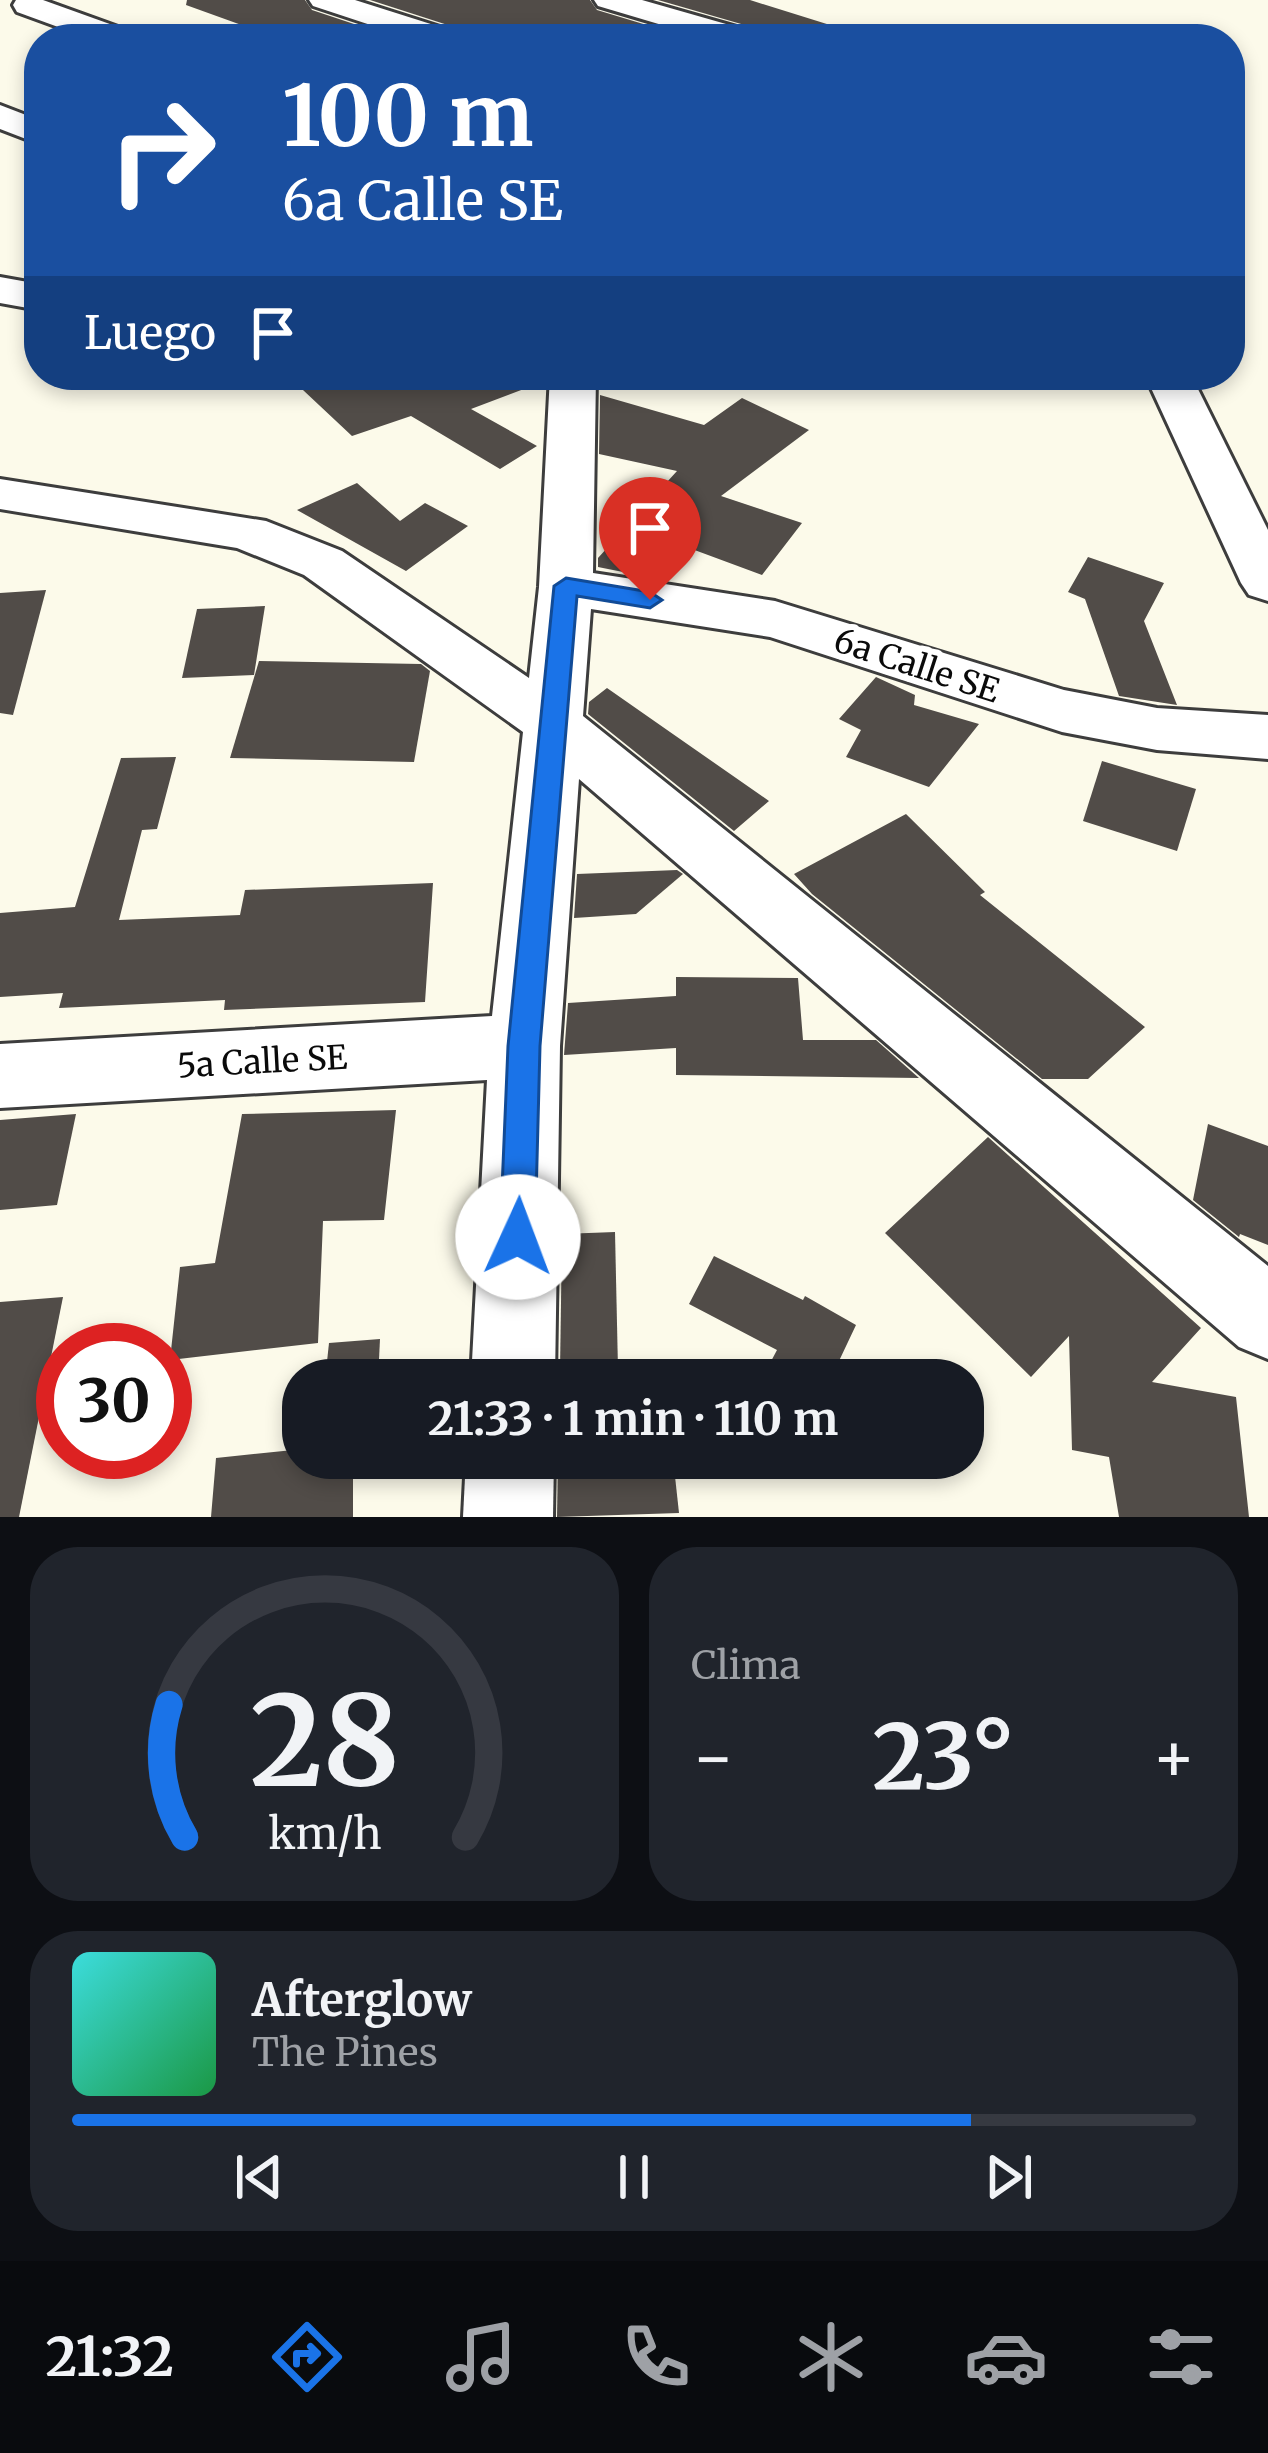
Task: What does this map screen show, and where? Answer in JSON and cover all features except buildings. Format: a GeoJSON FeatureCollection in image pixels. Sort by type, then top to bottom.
{"type":"FeatureCollection","features":[{"type":"Feature","properties":{"kind":"street"},"geometry":{"type":"LineString","coordinates":[[324,0],[398,24]]}},
{"type":"Feature","properties":{"kind":"street"},"geometry":{"type":"LineString","coordinates":[[608,0],[670,7],[709,24]]}},
{"type":"Feature","properties":{"kind":"street"},"geometry":{"type":"LineString","coordinates":[[23,7],[76,24]]}},
{"type":"Feature","properties":{"kind":"street"},"geometry":{"type":"LineString","coordinates":[[637,24],[670,7]]}},
{"type":"Feature","properties":{"kind":"street"},"geometry":{"type":"LineString","coordinates":[[513,1359],[524,1046],[566,586],[573,390]]}},
{"type":"Feature","properties":{"kind":"street"},"geometry":{"type":"LineString","coordinates":[[1176,390],[1265,561]]}},
{"type":"Feature","properties":{"kind":"street"},"geometry":{"type":"LineString","coordinates":[[0,494],[248,533],[323,563],[555,725],[1268,1318]]}},
{"type":"Feature","properties":{"kind":"street","name":"6a Calle SE"},"geometry":{"type":"LineString","coordinates":[[566,586],[775,619],[1062,711],[1157,729],[1268,736]]}},
{"type":"Feature","properties":{"kind":"street","name":"5a Calle SE"},"geometry":{"type":"LineString","coordinates":[[0,1076],[524,1046]]}},
{"type":"Feature","properties":{"kind":"street"},"geometry":{"type":"LineString","coordinates":[[508,1517],[509,1479]]}},
{"type":"Feature","properties":{"kind":"route"},"geometry":{"type":"LineString","coordinates":[[518,1237],[524,1046],[566,586],[650,600]]}}]}
